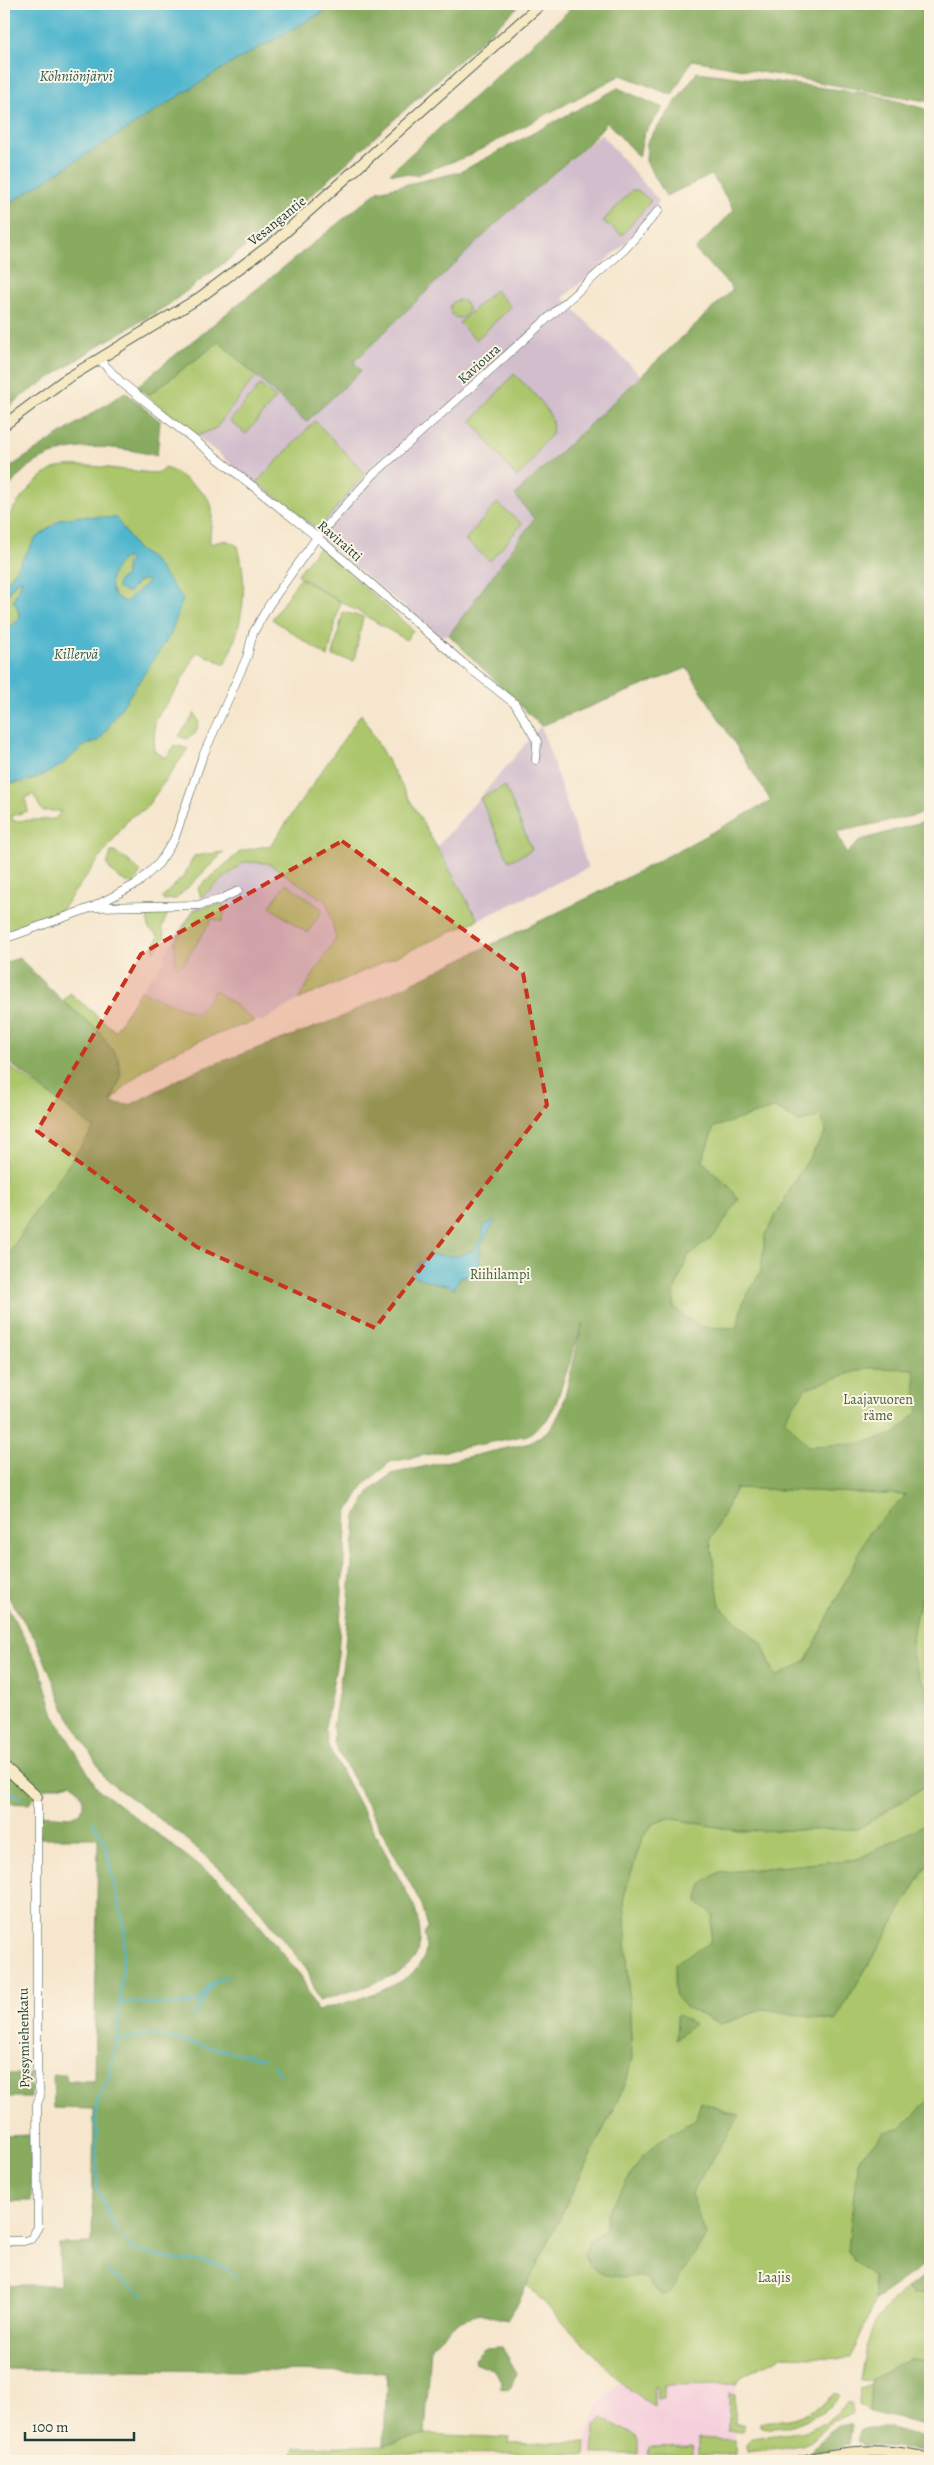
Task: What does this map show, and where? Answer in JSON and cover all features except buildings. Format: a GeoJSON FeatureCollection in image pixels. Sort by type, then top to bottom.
{"type":"FeatureCollection","features":[{"type":"Feature","properties":{"kind":"street","name":"Vesangantie"},"geometry":{"type":"LineString","coordinates":[[4,425],[63,381],[199,298],[273,243],[541,4]]}},
{"type":"Feature","properties":{"kind":"street","name":"Kavioura"},"geometry":{"type":"LineString","coordinates":[[4,940],[26,934],[93,907],[138,883],[159,862],[174,840],[202,758],[247,657],[253,633],[269,605],[317,537],[364,484],[625,249],[659,210]]}},
{"type":"Feature","properties":{"kind":"street","name":"Raviraitti"},"geometry":{"type":"LineString","coordinates":[[100,359],[107,369],[170,422],[317,537],[463,663],[515,704],[537,741],[536,760]]}},
{"type":"Feature","properties":{"kind":"street"},"geometry":{"type":"LineString","coordinates":[[93,907],[199,906],[219,900],[238,891]]}},
{"type":"Feature","properties":{"kind":"street","name":"Pyssymiehenkatu"},"geometry":{"type":"LineString","coordinates":[[4,1766],[37,1802],[37,2068],[40,2086],[37,2104],[38,2227],[32,2238],[24,2241],[4,2241]]}},
{"type":"Feature","properties":{"kind":"street"},"geometry":{"type":"LineString","coordinates":[[800,2461],[843,2452],[863,2451],[904,2454],[930,2459]]}},
{"type":"Feature","properties":{"kind":"highlighted area"},"geometry":{"type":"Polygon","coordinates":[[[342,841],[523,973],[547,1105],[375,1328],[197,1247],[37,1131],[141,954],[342,841]]]}},
{"type":"Feature","properties":{"kind":"shaded area"},"geometry":{"type":"Polygon","coordinates":[[[601,134],[659,201],[653,214],[625,244],[563,298],[641,376],[515,495],[534,518],[449,635],[439,636],[197,436],[216,428],[256,376],[306,421],[361,371],[354,363],[504,216],[601,134]]]}},
{"type":"Feature","properties":{"kind":"shaded area"},"geometry":{"type":"Polygon","coordinates":[[[541,726],[588,868],[478,920],[437,847],[541,726]]]}},
{"type":"Feature","properties":{"kind":"shaded area"},"geometry":{"type":"Polygon","coordinates":[[[244,862],[268,863],[327,902],[336,938],[298,1000],[263,1021],[255,1021],[215,990],[197,1014],[140,991],[164,961],[165,953],[201,897],[244,862]]]}},
{"type":"Feature","properties":{"kind":"shaded area"},"geometry":{"type":"Polygon","coordinates":[[[620,2381],[630,2391],[653,2405],[654,2387],[657,2387],[664,2399],[664,2385],[736,2384],[735,2455],[585,2454],[586,2442],[597,2406],[620,2381]]]}},
{"type":"Feature","properties":{"kind":"green space"},"geometry":{"type":"Polygon","coordinates":[[[338,4],[521,4],[298,207],[168,305],[98,346],[22,396],[4,411],[4,210],[13,201],[228,65],[338,4]]]}},
{"type":"Feature","properties":{"kind":"green space"},"geometry":{"type":"Polygon","coordinates":[[[576,4],[930,4],[930,104],[926,101],[692,60],[672,95],[621,75],[468,156],[416,175],[390,173],[576,4]]]}},
{"type":"Feature","properties":{"kind":"green space"},"geometry":{"type":"Polygon","coordinates":[[[697,72],[872,94],[925,109],[930,114],[930,812],[837,832],[846,854],[861,840],[930,820],[930,1573],[916,1617],[912,1648],[914,1663],[920,1677],[930,1689],[930,1783],[858,1829],[738,1831],[669,1818],[653,1824],[642,1838],[624,1896],[632,2058],[626,2083],[518,2303],[507,2320],[479,2313],[453,2325],[431,2346],[425,2434],[384,2445],[387,2372],[4,2369],[4,2285],[60,2285],[59,2244],[92,2243],[94,2109],[54,2108],[53,2075],[66,2075],[67,2081],[94,2081],[98,1838],[40,1838],[40,1815],[70,1817],[80,1813],[83,1805],[82,1797],[71,1783],[40,1790],[29,1804],[4,1803],[4,1651],[10,1651],[4,1632],[4,1601],[39,1665],[54,1715],[97,1788],[231,1890],[301,1976],[317,2011],[370,1995],[389,1987],[406,1977],[419,1966],[426,1951],[424,1934],[428,1927],[422,1905],[334,1744],[333,1727],[344,1657],[356,1516],[370,1491],[391,1474],[530,1443],[552,1428],[562,1408],[583,1323],[555,1406],[546,1421],[528,1435],[390,1462],[363,1486],[347,1513],[338,1655],[325,1727],[328,1746],[414,1906],[420,1939],[414,1959],[396,1974],[370,1985],[319,2001],[307,1969],[240,1886],[175,1830],[107,1781],[66,1712],[37,1642],[9,1598],[4,1581],[4,1262],[29,1221],[94,1128],[4,1059],[4,963],[19,958],[63,1001],[98,1030],[118,1058],[121,1076],[111,1103],[130,1105],[193,1072],[337,1019],[594,895],[771,801],[687,668],[541,726],[449,635],[534,519],[515,495],[733,289],[695,250],[734,210],[712,175],[666,196],[646,161],[647,142],[697,72]],[[775,1108],[714,1127],[702,1161],[727,1184],[739,1199],[716,1234],[688,1256],[674,1292],[674,1308],[699,1327],[737,1328],[743,1303],[761,1271],[765,1235],[797,1177],[826,1132],[821,1116],[800,1122],[775,1108]],[[866,1368],[806,1388],[784,1419],[808,1446],[857,1444],[895,1434],[918,1412],[914,1369],[866,1368]],[[736,1488],[710,1540],[720,1607],[762,1644],[776,1677],[807,1660],[870,1531],[906,1495],[736,1488]]]}},
{"type":"Feature","properties":{"kind":"green space"},"geometry":{"type":"Polygon","coordinates":[[[618,88],[663,108],[644,134],[639,157],[607,122],[590,142],[504,216],[354,362],[361,371],[306,422],[219,342],[147,396],[137,386],[378,191],[460,172],[618,88]]]}},
{"type":"Feature","properties":{"kind":"green space"},"geometry":{"type":"Polygon","coordinates":[[[632,190],[637,190],[651,201],[622,235],[603,221],[632,190]]]}},
{"type":"Feature","properties":{"kind":"green space"},"geometry":{"type":"Polygon","coordinates":[[[495,290],[511,307],[476,340],[459,323],[495,290]]]}},
{"type":"Feature","properties":{"kind":"green space"},"geometry":{"type":"Polygon","coordinates":[[[459,300],[465,303],[468,309],[465,315],[459,318],[453,315],[450,309],[453,303],[459,300]]]}},
{"type":"Feature","properties":{"kind":"green space"},"geometry":{"type":"Polygon","coordinates":[[[219,342],[256,376],[216,428],[197,436],[147,396],[219,342]]]}},
{"type":"Feature","properties":{"kind":"green space"},"geometry":{"type":"Polygon","coordinates":[[[514,374],[540,401],[553,425],[550,437],[541,446],[530,464],[516,477],[472,421],[514,374]]]}},
{"type":"Feature","properties":{"kind":"green space"},"geometry":{"type":"Polygon","coordinates":[[[260,385],[276,398],[246,434],[230,421],[260,385]]]}},
{"type":"Feature","properties":{"kind":"green space"},"geometry":{"type":"Polygon","coordinates":[[[125,392],[160,421],[157,456],[124,449],[90,447],[73,449],[42,459],[27,468],[4,494],[4,471],[125,392]]]}},
{"type":"Feature","properties":{"kind":"green space"},"geometry":{"type":"Polygon","coordinates":[[[315,421],[365,473],[318,530],[257,482],[315,421]]]}},
{"type":"Feature","properties":{"kind":"green space"},"geometry":{"type":"Polygon","coordinates":[[[63,466],[91,466],[152,473],[160,472],[165,468],[179,475],[208,498],[212,511],[210,544],[226,540],[238,546],[243,576],[240,621],[225,664],[197,652],[177,689],[155,720],[154,751],[166,758],[175,745],[188,749],[145,809],[130,817],[62,909],[44,921],[4,933],[4,783],[26,783],[62,764],[87,743],[175,591],[154,561],[137,549],[116,518],[4,588],[4,523],[21,499],[35,483],[51,470],[63,466]],[[33,794],[25,798],[28,811],[12,816],[13,821],[55,819],[61,811],[42,811],[33,794]]]}},
{"type":"Feature","properties":{"kind":"green space"},"geometry":{"type":"Polygon","coordinates":[[[497,503],[522,524],[490,561],[465,540],[497,503]]]}},
{"type":"Feature","properties":{"kind":"green space"},"geometry":{"type":"Polygon","coordinates":[[[319,547],[413,630],[406,640],[297,575],[319,547]]]}},
{"type":"Feature","properties":{"kind":"green space"},"geometry":{"type":"Polygon","coordinates":[[[127,557],[125,573],[138,581],[147,580],[148,582],[126,602],[113,593],[110,580],[115,567],[127,557]]]}},
{"type":"Feature","properties":{"kind":"green space"},"geometry":{"type":"Polygon","coordinates":[[[300,578],[340,602],[328,657],[272,619],[300,578]]]}},
{"type":"Feature","properties":{"kind":"green space"},"geometry":{"type":"Polygon","coordinates":[[[22,580],[14,599],[20,617],[12,626],[4,624],[5,598],[17,581],[22,580]]]}},
{"type":"Feature","properties":{"kind":"green space"},"geometry":{"type":"Polygon","coordinates":[[[343,612],[363,617],[354,661],[333,656],[343,612]]]}},
{"type":"Feature","properties":{"kind":"green space"},"geometry":{"type":"Polygon","coordinates":[[[195,713],[199,723],[195,734],[186,739],[179,736],[195,713]]]}},
{"type":"Feature","properties":{"kind":"green space"},"geometry":{"type":"Polygon","coordinates":[[[361,714],[478,920],[298,1000],[336,938],[327,902],[268,863],[244,862],[201,897],[198,888],[241,851],[271,845],[361,714]]]}},
{"type":"Feature","properties":{"kind":"green space"},"geometry":{"type":"Polygon","coordinates":[[[505,786],[532,850],[509,861],[480,798],[505,786]]]}},
{"type":"Feature","properties":{"kind":"green space"},"geometry":{"type":"Polygon","coordinates":[[[111,852],[125,858],[141,872],[133,884],[122,879],[109,868],[107,865],[111,852]]]}},
{"type":"Feature","properties":{"kind":"green space"},"geometry":{"type":"Polygon","coordinates":[[[224,852],[176,899],[163,900],[162,897],[184,876],[194,856],[224,852]]]}},
{"type":"Feature","properties":{"kind":"green space"},"geometry":{"type":"Polygon","coordinates":[[[286,883],[323,910],[307,933],[270,907],[286,883]]]}},
{"type":"Feature","properties":{"kind":"green space"},"geometry":{"type":"Polygon","coordinates":[[[222,903],[225,911],[222,922],[213,918],[184,963],[179,967],[175,964],[175,942],[194,910],[222,903]]]}},
{"type":"Feature","properties":{"kind":"green space"},"geometry":{"type":"Polygon","coordinates":[[[146,910],[169,911],[162,927],[165,937],[154,952],[153,947],[159,936],[149,929],[146,910]]]}},
{"type":"Feature","properties":{"kind":"green space"},"geometry":{"type":"Polygon","coordinates":[[[215,990],[255,1021],[195,1043],[158,1061],[125,1086],[111,1103],[121,1076],[63,1001],[70,993],[115,1031],[140,991],[197,1014],[215,990]]]}},
{"type":"Feature","properties":{"kind":"green space"},"geometry":{"type":"Polygon","coordinates":[[[4,1063],[95,1127],[29,1221],[4,1262],[4,1063]]]}},
{"type":"Feature","properties":{"kind":"green space"},"geometry":{"type":"Polygon","coordinates":[[[775,1108],[800,1122],[821,1115],[827,1132],[797,1177],[765,1235],[761,1271],[743,1303],[737,1328],[699,1327],[674,1308],[674,1292],[688,1256],[716,1234],[727,1184],[701,1161],[714,1127],[775,1108]]]}},
{"type":"Feature","properties":{"kind":"green space","name":"Laajavuoren räme"},"geometry":{"type":"Polygon","coordinates":[[[792,1358],[922,1359],[930,1441],[751,1456],[792,1358]]]}},
{"type":"Feature","properties":{"kind":"green space"},"geometry":{"type":"Polygon","coordinates":[[[736,1488],[906,1495],[870,1531],[807,1660],[776,1677],[762,1644],[720,1607],[710,1540],[736,1488]]]}},
{"type":"Feature","properties":{"kind":"green space"},"geometry":{"type":"Polygon","coordinates":[[[930,1573],[930,1689],[920,1677],[914,1663],[912,1648],[916,1617],[930,1573]]]}},
{"type":"Feature","properties":{"kind":"green space","name":"Laajis"},"geometry":{"type":"Polygon","coordinates":[[[930,1783],[930,1822],[858,1859],[717,1873],[710,1944],[721,2024],[764,2009],[835,2021],[930,1860],[930,2099],[900,2129],[884,2133],[862,2154],[857,2166],[848,2251],[874,2277],[875,2300],[851,2358],[781,2356],[743,2376],[736,2384],[664,2385],[664,2399],[657,2399],[657,2387],[654,2387],[654,2406],[630,2391],[527,2285],[626,2083],[632,2058],[624,1896],[642,1838],[653,1824],[669,1818],[738,1831],[858,1829],[930,1783]],[[701,2102],[695,2120],[659,2141],[606,2229],[590,2241],[584,2255],[589,2267],[618,2277],[638,2276],[648,2278],[653,2288],[706,2236],[690,2194],[739,2116],[701,2102]]]}},
{"type":"Feature","properties":{"kind":"green space"},"geometry":{"type":"Polygon","coordinates":[[[930,1822],[930,1860],[835,2021],[764,2009],[721,2024],[685,2007],[675,1996],[675,1963],[710,1943],[713,1915],[697,1902],[702,1884],[717,1873],[858,1859],[930,1822]]]}},
{"type":"Feature","properties":{"kind":"green space"},"geometry":{"type":"Polygon","coordinates":[[[677,2014],[694,2024],[676,2039],[677,2014]]]}},
{"type":"Feature","properties":{"kind":"green space"},"geometry":{"type":"Polygon","coordinates":[[[4,2074],[31,2074],[31,2097],[4,2097],[4,2074]]]}},
{"type":"Feature","properties":{"kind":"green space"},"geometry":{"type":"Polygon","coordinates":[[[930,2099],[930,2261],[875,2300],[874,2277],[853,2260],[848,2251],[857,2166],[862,2154],[884,2132],[900,2129],[930,2099]]]}},
{"type":"Feature","properties":{"kind":"green space"},"geometry":{"type":"Polygon","coordinates":[[[701,2102],[722,2111],[740,2115],[691,2194],[706,2236],[670,2293],[662,2295],[653,2288],[648,2278],[611,2276],[596,2271],[584,2255],[590,2241],[606,2229],[606,2214],[643,2156],[659,2141],[695,2120],[701,2102]]]}},
{"type":"Feature","properties":{"kind":"green space"},"geometry":{"type":"Polygon","coordinates":[[[31,2135],[31,2201],[4,2201],[4,2136],[31,2135]]]}},
{"type":"Feature","properties":{"kind":"green space"},"geometry":{"type":"Polygon","coordinates":[[[930,2273],[930,2292],[913,2294],[906,2288],[930,2273]]]}},
{"type":"Feature","properties":{"kind":"green space"},"geometry":{"type":"Polygon","coordinates":[[[906,2288],[913,2294],[930,2292],[930,2360],[909,2359],[871,2380],[860,2380],[872,2328],[885,2309],[906,2288]]]}},
{"type":"Feature","properties":{"kind":"green space"},"geometry":{"type":"Polygon","coordinates":[[[502,2347],[517,2373],[510,2389],[500,2387],[501,2381],[492,2369],[475,2362],[474,2358],[484,2348],[502,2347]]]}},
{"type":"Feature","properties":{"kind":"green space"},"geometry":{"type":"Polygon","coordinates":[[[909,2359],[930,2360],[930,2426],[869,2412],[871,2380],[909,2359]]]}},
{"type":"Feature","properties":{"kind":"green space"},"geometry":{"type":"Polygon","coordinates":[[[871,2384],[869,2412],[859,2405],[860,2388],[871,2384]]]}},
{"type":"Feature","properties":{"kind":"green space"},"geometry":{"type":"Polygon","coordinates":[[[729,2393],[735,2394],[735,2424],[743,2424],[743,2431],[729,2430],[729,2393]]]}},
{"type":"Feature","properties":{"kind":"green space"},"geometry":{"type":"Polygon","coordinates":[[[835,2393],[839,2395],[834,2402],[815,2416],[778,2428],[760,2426],[760,2422],[800,2416],[817,2408],[835,2393]]]}},
{"type":"Feature","properties":{"kind":"green space"},"geometry":{"type":"Polygon","coordinates":[[[849,2402],[853,2405],[853,2414],[834,2420],[809,2442],[802,2445],[747,2452],[747,2445],[752,2438],[806,2431],[826,2422],[849,2402]]]}},
{"type":"Feature","properties":{"kind":"green space"},"geometry":{"type":"Polygon","coordinates":[[[602,2418],[636,2436],[638,2440],[638,2454],[593,2454],[595,2426],[602,2418]]]}},
{"type":"Feature","properties":{"kind":"green space"},"geometry":{"type":"Polygon","coordinates":[[[841,2424],[852,2424],[849,2445],[809,2454],[819,2441],[841,2424]]]}},
{"type":"Feature","properties":{"kind":"green space"},"geometry":{"type":"Polygon","coordinates":[[[890,2428],[930,2438],[930,2454],[898,2447],[862,2445],[857,2440],[861,2429],[890,2428]]]}},
{"type":"Feature","properties":{"kind":"green space"},"geometry":{"type":"Polygon","coordinates":[[[425,2434],[510,2438],[509,2444],[586,2442],[585,2454],[293,2453],[295,2447],[384,2445],[425,2434]]]}},
{"type":"Feature","properties":{"kind":"green space"},"geometry":{"type":"Polygon","coordinates":[[[698,2438],[735,2440],[735,2455],[698,2454],[698,2438]]]}},
{"type":"Feature","properties":{"kind":"green space"},"geometry":{"type":"Polygon","coordinates":[[[692,2446],[692,2454],[648,2454],[649,2447],[692,2446]]]}},
{"type":"Feature","properties":{"kind":"water","name":"Köhniönjärvi"},"geometry":{"type":"Polygon","coordinates":[[[4,4],[338,4],[228,65],[13,201],[4,210],[4,4]]]}},
{"type":"Feature","properties":{"kind":"water","name":"Killervä"},"geometry":{"type":"Polygon","coordinates":[[[82,516],[116,518],[137,549],[154,561],[183,599],[171,634],[99,741],[83,747],[63,764],[42,776],[20,782],[4,783],[4,624],[12,626],[20,617],[16,604],[13,602],[22,580],[17,581],[9,591],[4,604],[4,588],[35,539],[61,519],[82,516]],[[127,557],[121,561],[116,567],[111,580],[113,593],[126,602],[148,582],[147,580],[138,581],[129,593],[117,588],[119,580],[125,577],[129,559],[127,557]]]}},
{"type":"Feature","properties":{"kind":"water","name":"Riihilampi"},"geometry":{"type":"Polygon","coordinates":[[[494,1221],[483,1240],[479,1252],[482,1274],[473,1274],[460,1278],[453,1289],[449,1285],[439,1284],[414,1276],[414,1267],[431,1255],[458,1256],[474,1250],[482,1237],[484,1226],[494,1221]]]}},
{"type":"Feature","properties":{"kind":"waterway"},"geometry":{"type":"LineString","coordinates":[[4,1786],[21,1799]]}},
{"type":"Feature","properties":{"kind":"waterway"},"geometry":{"type":"LineString","coordinates":[[92,1821],[104,1839],[125,1931],[117,2041],[107,2083],[96,2102],[97,2190],[118,2233]]}},
{"type":"Feature","properties":{"kind":"waterway"},"geometry":{"type":"LineString","coordinates":[[120,2002],[186,2005],[200,2000],[208,1985],[227,1976]]}},
{"type":"Feature","properties":{"kind":"waterway"},"geometry":{"type":"LineString","coordinates":[[194,2016],[213,1984]]}},
{"type":"Feature","properties":{"kind":"waterway"},"geometry":{"type":"LineString","coordinates":[[117,2041],[143,2035],[156,2035],[263,2059]]}},
{"type":"Feature","properties":{"kind":"waterway"},"geometry":{"type":"LineString","coordinates":[[273,2066],[281,2074]]}},
{"type":"Feature","properties":{"kind":"waterway"},"geometry":{"type":"LineString","coordinates":[[123,2238],[134,2250],[168,2259],[216,2263],[237,2276]]}},
{"type":"Feature","properties":{"kind":"waterway"},"geometry":{"type":"LineString","coordinates":[[106,2271],[144,2295]]}}]}
